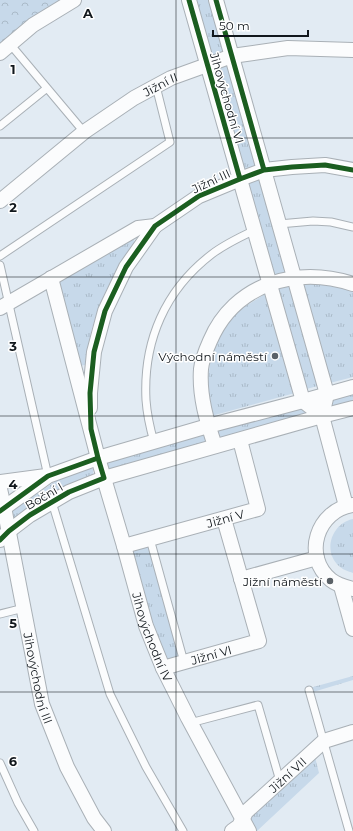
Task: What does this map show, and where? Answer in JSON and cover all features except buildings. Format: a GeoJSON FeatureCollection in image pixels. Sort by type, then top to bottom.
{"type":"FeatureCollection","features":[{"type":"Feature","properties":{"kind":"street"},"geometry":{"type":"LineString","coordinates":[[5,49],[33,25],[74,0]]}},
{"type":"Feature","properties":{"kind":"street","name":"Jihovýchodní VI"},"geometry":{"type":"LineString","coordinates":[[189,0],[303,401]]}},
{"type":"Feature","properties":{"kind":"street","name":"Jihovýchodní VI"},"geometry":{"type":"LineString","coordinates":[[216,0],[327,394],[322,416],[347,502]]}},
{"type":"Feature","properties":{"kind":"street","name":"Jižní II"},"geometry":{"type":"LineString","coordinates":[[0,201],[84,132],[134,98],[171,78],[232,56],[288,48],[353,50]]}},
{"type":"Feature","properties":{"kind":"street","name":"Jižní III"},"geometry":{"type":"LineString","coordinates":[[4,306],[138,228],[155,226],[199,196],[240,179],[264,170],[292,167],[325,165],[353,170]]}},
{"type":"Feature","properties":{"kind":"street","name":"Jihovýchodní IV"},"geometry":{"type":"LineString","coordinates":[[91,429],[90,393],[94,352],[105,311],[126,267],[155,226]]}},
{"type":"Feature","properties":{"kind":"street"},"geometry":{"type":"LineString","coordinates":[[215,446],[208,426],[203,402],[201,368],[207,346],[221,319],[232,307],[246,296],[270,284],[294,278],[314,276],[343,280],[353,284]]}},
{"type":"Feature","properties":{"kind":"street","name":"Jihovýchodní IV"},"geometry":{"type":"LineString","coordinates":[[51,278],[98,458],[146,626],[163,668],[190,723],[246,825]]}},
{"type":"Feature","properties":{"kind":"street","name":"Boční I"},"geometry":{"type":"LineString","coordinates":[[2,509],[48,476],[98,458],[208,426],[353,387]]}},
{"type":"Feature","properties":{"kind":"street"},"geometry":{"type":"LineString","coordinates":[[303,401],[322,416]]}},
{"type":"Feature","properties":{"kind":"street","name":"Boční I"},"geometry":{"type":"LineString","coordinates":[[4,535],[30,515],[69,492],[104,478],[353,408]]}},
{"type":"Feature","properties":{"kind":"street","name":"Jižní V"},"geometry":{"type":"LineString","coordinates":[[124,546],[258,509],[240,440]]}},
{"type":"Feature","properties":{"kind":"street"},"geometry":{"type":"LineString","coordinates":[[0,482],[48,476]]}},
{"type":"Feature","properties":{"kind":"street","name":"Jihovýchodní III"},"geometry":{"type":"LineString","coordinates":[[0,489],[4,535],[24,608],[42,704],[67,767],[94,818],[104,831]]}},
{"type":"Feature","properties":{"kind":"street"},"geometry":{"type":"LineString","coordinates":[[347,502],[324,521],[318,532],[315,545],[317,558],[322,570],[330,579],[347,588],[353,629]]}},
{"type":"Feature","properties":{"kind":"street"},"geometry":{"type":"LineString","coordinates":[[224,519],[241,580],[317,558]]}},
{"type":"Feature","properties":{"kind":"street","name":"Jižní VI"},"geometry":{"type":"LineString","coordinates":[[163,668],[259,641],[241,580]]}},
{"type":"Feature","properties":{"kind":"street","name":"Jižní VII"},"geometry":{"type":"LineString","coordinates":[[232,831],[239,826],[246,825],[246,812],[324,741],[353,732]]}},
{"type":"Feature","properties":{"kind":"lane"},"geometry":{"type":"LineString","coordinates":[[5,49],[47,88],[84,132]]}},
{"type":"Feature","properties":{"kind":"lane"},"geometry":{"type":"LineString","coordinates":[[0,256],[170,142],[156,86]]}},
{"type":"Feature","properties":{"kind":"lane"},"geometry":{"type":"LineString","coordinates":[[0,126],[47,88]]}},
{"type":"Feature","properties":{"kind":"lane"},"geometry":{"type":"LineString","coordinates":[[279,224],[313,221],[331,222],[353,227]]}},
{"type":"Feature","properties":{"kind":"lane"},"geometry":{"type":"LineString","coordinates":[[154,442],[146,402],[145,377],[152,338],[163,310],[186,278],[213,253],[230,242],[255,230]]}},
{"type":"Feature","properties":{"kind":"lane"},"geometry":{"type":"LineString","coordinates":[[0,265],[4,306],[48,476]]}},
{"type":"Feature","properties":{"kind":"lane"},"geometry":{"type":"LineString","coordinates":[[52,502],[110,694],[146,767],[183,831]]}},
{"type":"Feature","properties":{"kind":"lane"},"geometry":{"type":"LineString","coordinates":[[150,539],[184,662]]}},
{"type":"Feature","properties":{"kind":"lane"},"geometry":{"type":"LineString","coordinates":[[0,614],[24,608]]}},
{"type":"Feature","properties":{"kind":"lane"},"geometry":{"type":"LineString","coordinates":[[309,690],[349,831]]}},
{"type":"Feature","properties":{"kind":"lane"},"geometry":{"type":"LineString","coordinates":[[190,723],[258,705],[280,781]]}},
{"type":"Feature","properties":{"kind":"lane"},"geometry":{"type":"LineString","coordinates":[[0,763],[18,803],[34,831]]}},
{"type":"Feature","properties":{"kind":"green space"},"geometry":{"type":"Polygon","coordinates":[[[0,0],[60,0],[54,3],[0,46],[0,0]]]}},
{"type":"Feature","properties":{"kind":"green space"},"geometry":{"type":"Polygon","coordinates":[[[193,0],[212,0],[226,50],[208,56],[193,0]]]}},
{"type":"Feature","properties":{"kind":"green space"},"geometry":{"type":"Polygon","coordinates":[[[229,60],[258,165],[246,170],[240,169],[212,66],[229,60]]]}},
{"type":"Feature","properties":{"kind":"green space"},"geometry":{"type":"Polygon","coordinates":[[[259,176],[289,271],[271,277],[245,180],[259,176]]]}},
{"type":"Feature","properties":{"kind":"green space"},"geometry":{"type":"Polygon","coordinates":[[[131,238],[134,240],[135,244],[119,266],[104,295],[92,328],[85,365],[79,366],[56,280],[131,238]]]}},
{"type":"Feature","properties":{"kind":"green space"},"geometry":{"type":"Polygon","coordinates":[[[318,282],[343,287],[353,291],[353,377],[330,383],[303,283],[318,282]]]}},
{"type":"Feature","properties":{"kind":"green space"},"geometry":{"type":"Polygon","coordinates":[[[291,284],[321,385],[303,390],[277,287],[291,284]]]}},
{"type":"Feature","properties":{"kind":"green space"},"geometry":{"type":"Polygon","coordinates":[[[265,294],[295,393],[211,416],[207,386],[211,357],[222,331],[238,311],[265,294]]]}},
{"type":"Feature","properties":{"kind":"green space"},"geometry":{"type":"Polygon","coordinates":[[[353,393],[353,403],[334,407],[332,404],[333,398],[353,393]]]}},
{"type":"Feature","properties":{"kind":"green space"},"geometry":{"type":"Polygon","coordinates":[[[301,408],[304,410],[304,416],[222,439],[218,438],[216,433],[220,430],[301,408]]]}},
{"type":"Feature","properties":{"kind":"green space"},"geometry":{"type":"Polygon","coordinates":[[[205,435],[209,441],[110,470],[108,467],[109,461],[205,435]]]}},
{"type":"Feature","properties":{"kind":"green space"},"geometry":{"type":"Polygon","coordinates":[[[87,468],[93,469],[93,474],[63,488],[13,520],[11,512],[23,503],[56,481],[87,468]]]}},
{"type":"Feature","properties":{"kind":"green space"},"geometry":{"type":"Polygon","coordinates":[[[353,519],[353,573],[339,566],[334,560],[330,546],[335,532],[340,526],[353,519]]]}},
{"type":"Feature","properties":{"kind":"green space"},"geometry":{"type":"Polygon","coordinates":[[[149,545],[180,658],[166,660],[149,613],[131,551],[149,545]]]}},
{"type":"Feature","properties":{"kind":"green space"},"geometry":{"type":"Polygon","coordinates":[[[353,676],[353,680],[313,692],[324,734],[353,725],[320,738],[275,779],[255,709],[198,718],[260,701],[280,771],[319,735],[306,689],[353,676]]]}},
{"type":"Feature","properties":{"kind":"green space"},"geometry":{"type":"Polygon","coordinates":[[[315,757],[319,773],[257,831],[254,831],[249,820],[250,815],[315,757]]]}},
{"type":"Feature","properties":{"kind":"cycle path"},"geometry":{"type":"LineString","coordinates":[[189,0],[240,179]]}},
{"type":"Feature","properties":{"kind":"cycle path"},"geometry":{"type":"LineString","coordinates":[[216,0],[264,170]]}},
{"type":"Feature","properties":{"kind":"cycle path"},"geometry":{"type":"LineString","coordinates":[[0,540],[30,515],[69,492],[104,478],[91,429],[90,393],[94,352],[105,311],[126,267],[155,226],[199,196],[264,170],[325,165],[353,170]]}},
{"type":"Feature","properties":{"kind":"cycle path"},"geometry":{"type":"LineString","coordinates":[[0,511],[48,476],[98,458]]}},
{"type":"Feature","properties":{"kind":"place","name":"Východní náměstí"},"geometry":{"type":"Point","coordinates":[275,356]}},
{"type":"Feature","properties":{"kind":"place","name":"Jižní náměstí"},"geometry":{"type":"Point","coordinates":[330,581]}}]}
